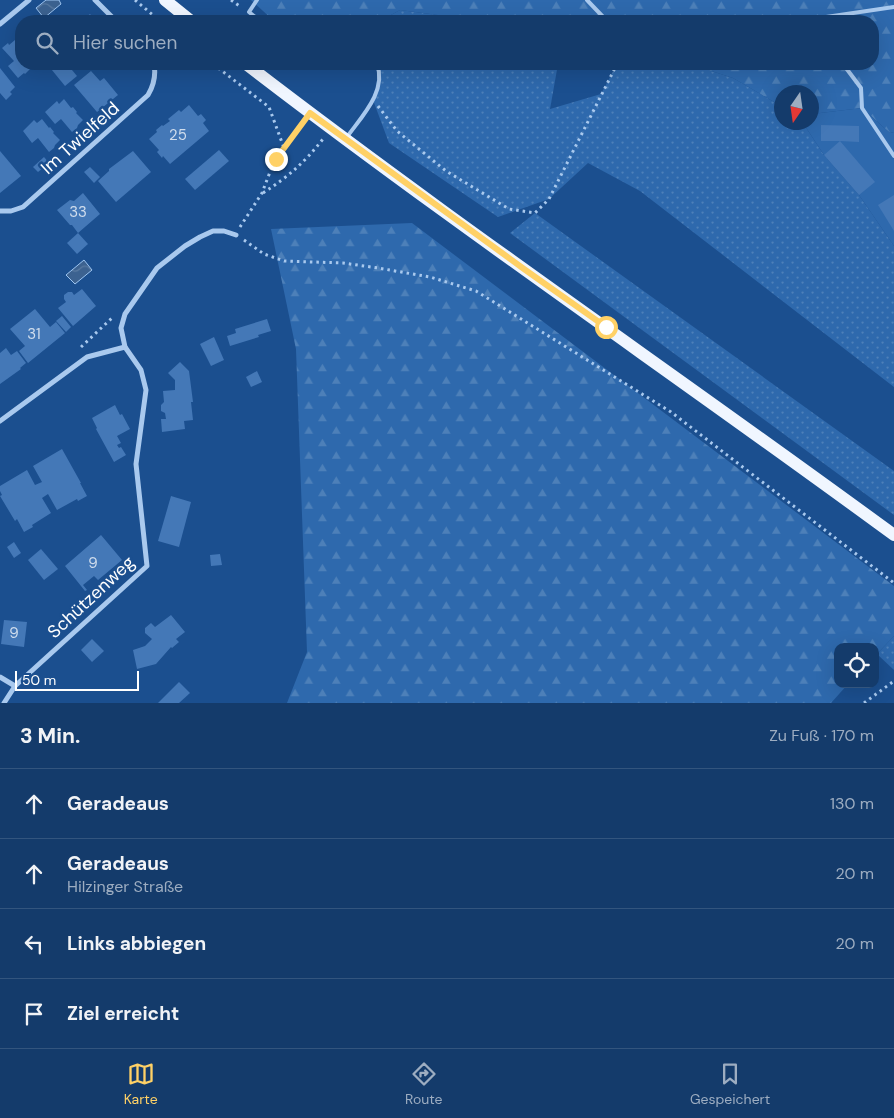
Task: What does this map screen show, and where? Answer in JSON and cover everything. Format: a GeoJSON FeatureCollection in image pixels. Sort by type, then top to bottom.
{"type":"FeatureCollection","features":[{"type":"Feature","properties":{"kind":"main road"},"geometry":{"type":"LineString","coordinates":[[166,0],[184,15]]}},
{"type":"Feature","properties":{"kind":"main road"},"geometry":{"type":"LineString","coordinates":[[254,70],[524,269],[894,535]]}},
{"type":"Feature","properties":{"kind":"street"},"geometry":{"type":"LineString","coordinates":[[0,24],[29,0]]}},
{"type":"Feature","properties":{"kind":"street"},"geometry":{"type":"LineString","coordinates":[[95,0],[110,15]]}},
{"type":"Feature","properties":{"kind":"street","name":"Im Twielfeld"},"geometry":{"type":"LineString","coordinates":[[0,211],[11,211],[23,206],[148,95],[153,87],[154,70]]}},
{"type":"Feature","properties":{"kind":"street"},"geometry":{"type":"LineString","coordinates":[[0,421],[87,358],[125,347],[121,328],[125,314],[157,268],[185,246],[213,231],[224,231],[236,235]]}},
{"type":"Feature","properties":{"kind":"street","name":"Schützenweg"},"geometry":{"type":"LineString","coordinates":[[4,703],[15,686],[147,566],[136,464],[146,390],[141,370],[125,347]]}},
{"type":"Feature","properties":{"kind":"street"},"geometry":{"type":"LineString","coordinates":[[0,677],[15,686]]}},
{"type":"Feature","properties":{"kind":"lane"},"geometry":{"type":"LineString","coordinates":[[253,15],[249,12],[257,0]]}},
{"type":"Feature","properties":{"kind":"lane"},"geometry":{"type":"LineString","coordinates":[[587,0],[602,15]]}},
{"type":"Feature","properties":{"kind":"lane"},"geometry":{"type":"LineString","coordinates":[[844,15],[894,7]]}},
{"type":"Feature","properties":{"kind":"lane"},"geometry":{"type":"LineString","coordinates":[[346,139],[373,100],[378,89],[380,70]]}},
{"type":"Feature","properties":{"kind":"lane"},"geometry":{"type":"LineString","coordinates":[[848,70],[861,88],[862,108],[894,156]]}},
{"type":"Feature","properties":{"kind":"path"},"geometry":{"type":"LineString","coordinates":[[135,0],[153,15]]}},
{"type":"Feature","properties":{"kind":"path"},"geometry":{"type":"LineString","coordinates":[[221,70],[269,106],[284,148]]}},
{"type":"Feature","properties":{"kind":"path"},"geometry":{"type":"LineString","coordinates":[[373,100],[398,131],[446,171],[509,209],[534,213],[548,199],[614,70]]}},
{"type":"Feature","properties":{"kind":"path"},"geometry":{"type":"LineString","coordinates":[[310,113],[284,148],[270,172],[262,193],[236,235],[264,254],[284,261],[360,265],[430,277],[476,291],[671,412],[894,583]]}},
{"type":"Feature","properties":{"kind":"path"},"geometry":{"type":"LineString","coordinates":[[262,193],[296,170],[332,129]]}},
{"type":"Feature","properties":{"kind":"path"},"geometry":{"type":"LineString","coordinates":[[864,703],[894,681]]}},
{"type":"Feature","properties":{"kind":"green space"},"geometry":{"type":"Polygon","coordinates":[[[251,0],[894,0],[894,132],[890,133],[862,108],[819,113],[819,85],[774,85],[774,102],[733,78],[708,70],[879,70],[879,15],[438,15],[400,10],[391,15],[267,15],[251,0]]]}},
{"type":"Feature","properties":{"kind":"green space"},"geometry":{"type":"Polygon","coordinates":[[[400,10],[438,15],[391,15],[400,10]]]}},
{"type":"Feature","properties":{"kind":"green space"},"geometry":{"type":"Polygon","coordinates":[[[379,70],[557,70],[550,109],[601,94],[614,70],[708,70],[733,78],[774,102],[774,130],[808,130],[824,155],[859,195],[894,246],[894,387],[640,191],[588,163],[549,199],[498,217],[389,143],[373,100],[379,70]]]}},
{"type":"Feature","properties":{"kind":"green space"},"geometry":{"type":"Polygon","coordinates":[[[862,108],[890,133],[894,132],[894,246],[859,195],[824,155],[808,130],[819,130],[819,113],[862,108]]]}},
{"type":"Feature","properties":{"kind":"green space"},"geometry":{"type":"Polygon","coordinates":[[[535,213],[894,471],[894,515],[510,233],[535,213]]]}},
{"type":"Feature","properties":{"kind":"green space"},"geometry":{"type":"Polygon","coordinates":[[[412,223],[894,586],[894,636],[879,652],[879,643],[834,643],[834,688],[844,688],[831,703],[287,703],[307,652],[296,349],[271,229],[412,223]]]}},
{"type":"Feature","properties":{"kind":"green space"},"geometry":{"type":"Polygon","coordinates":[[[894,636],[894,670],[879,656],[879,652],[894,636]]]}},
{"type":"Feature","properties":{"kind":"water"},"geometry":{"type":"Polygon","coordinates":[[[46,0],[59,0],[61,4],[48,15],[42,15],[36,8],[46,0]]]}},
{"type":"Feature","properties":{"kind":"water"},"geometry":{"type":"Polygon","coordinates":[[[84,260],[92,270],[75,284],[66,275],[84,260]]]}},
{"type":"Feature","properties":{"kind":"building"},"geometry":{"type":"Polygon","coordinates":[[[15,40],[15,70],[29,70],[18,78],[8,66],[14,61],[2,48],[8,43],[9,45],[15,40]]]}},
{"type":"Feature","properties":{"kind":"building"},"geometry":{"type":"Polygon","coordinates":[[[0,68],[15,87],[10,92],[12,94],[6,100],[0,93],[0,68]]]}},
{"type":"Feature","properties":{"kind":"building"},"geometry":{"type":"Polygon","coordinates":[[[52,70],[72,70],[77,76],[65,86],[52,70]]]}},
{"type":"Feature","properties":{"kind":"building"},"geometry":{"type":"Polygon","coordinates":[[[91,71],[100,81],[104,78],[118,95],[97,112],[74,85],[91,71]]]}},
{"type":"Feature","properties":{"kind":"building"},"geometry":{"type":"Polygon","coordinates":[[[64,99],[83,120],[72,132],[61,119],[55,124],[45,112],[57,101],[59,104],[64,99]]]}},
{"type":"Feature","properties":{"kind":"building"},"geometry":{"type":"Polygon","coordinates":[[[189,105],[198,116],[201,114],[206,120],[203,123],[209,131],[170,164],[163,156],[162,158],[157,152],[159,150],[149,139],[157,132],[156,130],[170,121],[168,119],[189,105]]]}},
{"type":"Feature","properties":{"kind":"building"},"geometry":{"type":"Polygon","coordinates":[[[42,119],[60,140],[49,152],[38,138],[32,143],[23,131],[34,120],[37,123],[42,119]]]}},
{"type":"Feature","properties":{"kind":"building"},"geometry":{"type":"Polygon","coordinates":[[[821,125],[859,126],[859,142],[821,141],[821,125]]]}},
{"type":"Feature","properties":{"kind":"building"},"geometry":{"type":"Polygon","coordinates":[[[840,141],[875,182],[859,195],[824,155],[840,141]]]}},
{"type":"Feature","properties":{"kind":"building"},"geometry":{"type":"Polygon","coordinates":[[[219,150],[229,161],[195,190],[185,179],[219,150]]]}},
{"type":"Feature","properties":{"kind":"building"},"geometry":{"type":"Polygon","coordinates":[[[0,151],[21,176],[0,193],[0,151]]]}},
{"type":"Feature","properties":{"kind":"building"},"geometry":{"type":"Polygon","coordinates":[[[133,151],[151,172],[116,202],[98,181],[109,169],[133,151]]]}},
{"type":"Feature","properties":{"kind":"building"},"geometry":{"type":"Polygon","coordinates":[[[44,157],[49,163],[38,172],[33,167],[44,157]]]}},
{"type":"Feature","properties":{"kind":"building"},"geometry":{"type":"Polygon","coordinates":[[[90,167],[100,177],[94,183],[84,172],[90,167]]]}},
{"type":"Feature","properties":{"kind":"building"},"geometry":{"type":"Polygon","coordinates":[[[83,193],[100,214],[78,233],[57,210],[70,200],[74,201],[83,193]]]}},
{"type":"Feature","properties":{"kind":"building"},"geometry":{"type":"Polygon","coordinates":[[[894,195],[894,231],[878,205],[894,195]]]}},
{"type":"Feature","properties":{"kind":"building"},"geometry":{"type":"Polygon","coordinates":[[[78,233],[88,244],[77,254],[67,243],[78,233]]]}},
{"type":"Feature","properties":{"kind":"building"},"geometry":{"type":"Polygon","coordinates":[[[82,289],[96,306],[73,326],[58,308],[66,302],[64,295],[72,292],[74,295],[82,289]]]}},
{"type":"Feature","properties":{"kind":"building"},"geometry":{"type":"Polygon","coordinates":[[[35,309],[50,327],[56,322],[65,333],[28,363],[19,351],[25,346],[10,329],[35,309]]]}},
{"type":"Feature","properties":{"kind":"building"},"geometry":{"type":"Polygon","coordinates":[[[62,316],[71,327],[66,332],[56,321],[62,316]]]}},
{"type":"Feature","properties":{"kind":"building"},"geometry":{"type":"Polygon","coordinates":[[[267,319],[271,331],[258,335],[259,337],[230,346],[227,336],[236,333],[235,329],[267,319]]]}},
{"type":"Feature","properties":{"kind":"building"},"geometry":{"type":"Polygon","coordinates":[[[214,337],[224,360],[211,366],[200,344],[214,337]]]}},
{"type":"Feature","properties":{"kind":"building"},"geometry":{"type":"Polygon","coordinates":[[[6,348],[11,355],[17,351],[26,363],[21,369],[0,384],[0,353],[6,348]]]}},
{"type":"Feature","properties":{"kind":"building"},"geometry":{"type":"Polygon","coordinates":[[[180,362],[189,371],[193,420],[184,421],[185,429],[162,432],[161,419],[166,419],[165,413],[161,411],[161,405],[164,402],[163,391],[175,390],[175,380],[168,373],[180,362]]]}},
{"type":"Feature","properties":{"kind":"building"},"geometry":{"type":"Polygon","coordinates":[[[257,371],[262,382],[251,387],[246,377],[257,371]]]}},
{"type":"Feature","properties":{"kind":"building"},"geometry":{"type":"Polygon","coordinates":[[[115,405],[130,429],[117,436],[121,443],[117,445],[119,448],[121,447],[126,455],[114,462],[92,418],[115,405]]]}},
{"type":"Feature","properties":{"kind":"building"},"geometry":{"type":"Polygon","coordinates":[[[62,449],[87,496],[78,501],[77,499],[57,510],[48,494],[42,498],[51,513],[24,532],[0,496],[2,495],[0,486],[27,470],[35,485],[42,482],[33,466],[62,449]]]}},
{"type":"Feature","properties":{"kind":"building"},"geometry":{"type":"Polygon","coordinates":[[[171,496],[191,502],[179,547],[158,541],[171,496]]]}},
{"type":"Feature","properties":{"kind":"building"},"geometry":{"type":"Polygon","coordinates":[[[101,535],[122,560],[98,580],[94,576],[83,585],[87,590],[85,591],[65,566],[101,535]]]}},
{"type":"Feature","properties":{"kind":"building"},"geometry":{"type":"Polygon","coordinates":[[[14,542],[21,553],[14,558],[7,547],[14,542]]]}},
{"type":"Feature","properties":{"kind":"building"},"geometry":{"type":"Polygon","coordinates":[[[41,549],[58,569],[44,580],[28,560],[41,549]]]}},
{"type":"Feature","properties":{"kind":"building"},"geometry":{"type":"Polygon","coordinates":[[[220,554],[222,565],[211,566],[210,555],[220,554]]]}},
{"type":"Feature","properties":{"kind":"building"},"geometry":{"type":"Polygon","coordinates":[[[171,615],[185,632],[176,639],[179,642],[171,647],[156,664],[137,669],[133,650],[145,646],[152,639],[145,633],[145,628],[151,623],[155,627],[171,615]]]}},
{"type":"Feature","properties":{"kind":"building"},"geometry":{"type":"Polygon","coordinates":[[[4,620],[27,622],[24,647],[1,644],[4,620]]]}},
{"type":"Feature","properties":{"kind":"building"},"geometry":{"type":"Polygon","coordinates":[[[92,639],[104,651],[92,662],[81,650],[92,639]]]}},
{"type":"Feature","properties":{"kind":"building"},"geometry":{"type":"Polygon","coordinates":[[[179,682],[190,693],[179,703],[158,703],[179,682]]]}},
{"type":"Feature","properties":{"kind":"route"},"geometry":{"type":"LineString","coordinates":[[276,159],[310,113],[606,327]]}}]}
